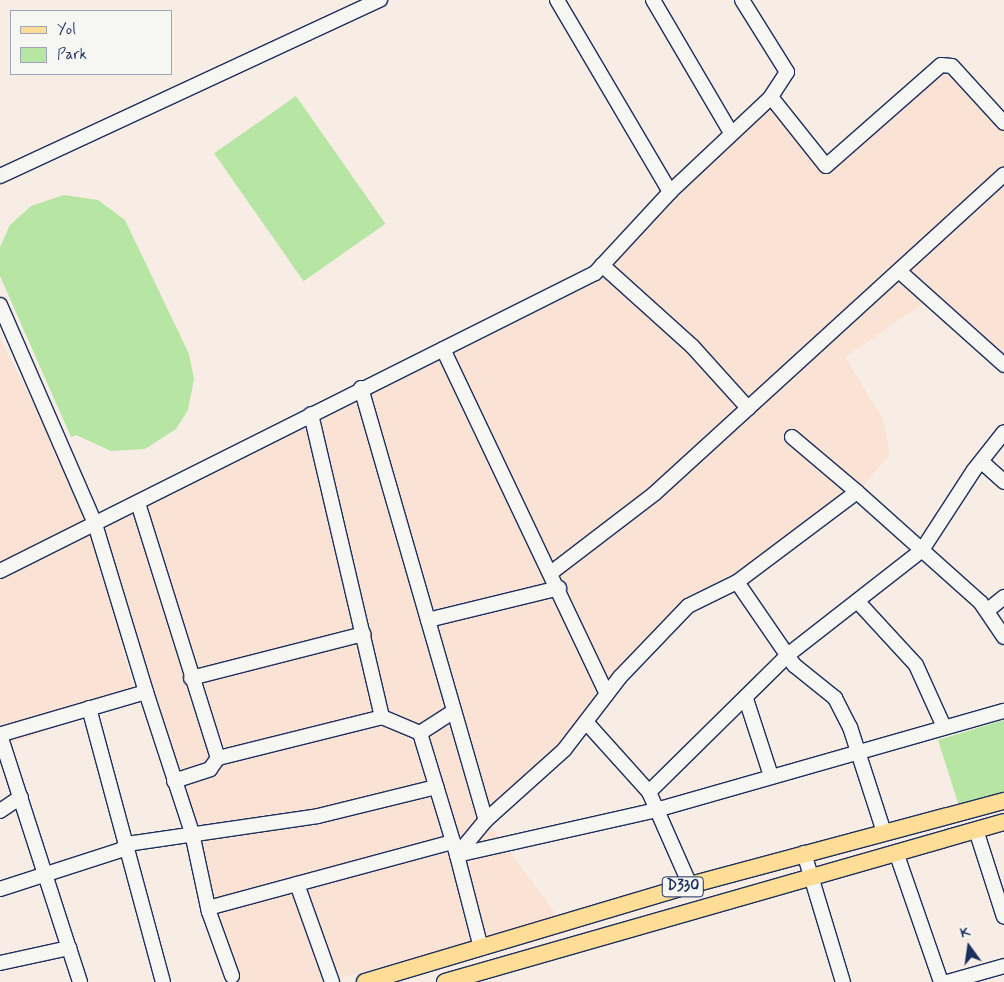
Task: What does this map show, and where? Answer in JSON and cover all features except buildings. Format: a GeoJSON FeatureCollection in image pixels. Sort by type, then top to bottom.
{"type":"FeatureCollection","features":[{"type":"Feature","properties":{"kind":"main road","name":"D330"},"geometry":{"type":"LineString","coordinates":[[365,982],[690,885],[1004,801]]}},
{"type":"Feature","properties":{"kind":"main road","name":"D330"},"geometry":{"type":"LineString","coordinates":[[445,982],[808,876],[1004,822]]}},
{"type":"Feature","properties":{"kind":"street"},"geometry":{"type":"LineString","coordinates":[[0,176],[380,0]]}},
{"type":"Feature","properties":{"kind":"street"},"geometry":{"type":"LineString","coordinates":[[557,0],[670,192]]}},
{"type":"Feature","properties":{"kind":"street"},"geometry":{"type":"LineString","coordinates":[[653,0],[732,133]]}},
{"type":"Feature","properties":{"kind":"street"},"geometry":{"type":"LineString","coordinates":[[0,570],[138,503],[361,388],[594,274],[670,192],[771,97],[787,72],[742,0]]}},
{"type":"Feature","properties":{"kind":"street"},"geometry":{"type":"LineString","coordinates":[[771,97],[826,166],[942,64],[952,66],[1004,123]]}},
{"type":"Feature","properties":{"kind":"street"},"geometry":{"type":"LineString","coordinates":[[552,572],[620,524],[1004,174]]}},
{"type":"Feature","properties":{"kind":"street"},"geometry":{"type":"LineString","coordinates":[[602,265],[692,346],[748,408]]}},
{"type":"Feature","properties":{"kind":"street"},"geometry":{"type":"LineString","coordinates":[[899,271],[1004,365]]}},
{"type":"Feature","properties":{"kind":"street"},"geometry":{"type":"LineString","coordinates":[[0,305],[95,524],[146,692],[192,833],[208,908],[232,976]]}},
{"type":"Feature","properties":{"kind":"street"},"geometry":{"type":"LineString","coordinates":[[444,349],[552,572],[607,694]]}},
{"type":"Feature","properties":{"kind":"street"},"geometry":{"type":"LineString","coordinates":[[361,388],[486,820]]}},
{"type":"Feature","properties":{"kind":"street"},"geometry":{"type":"LineString","coordinates":[[311,414],[382,717]]}},
{"type":"Feature","properties":{"kind":"street"},"geometry":{"type":"LineString","coordinates":[[649,792],[746,699],[789,654],[859,603],[922,550],[1004,432]]}},
{"type":"Feature","properties":{"kind":"street"},"geometry":{"type":"LineString","coordinates":[[792,437],[857,492],[988,610],[1004,637]]}},
{"type":"Feature","properties":{"kind":"street"},"geometry":{"type":"LineString","coordinates":[[982,462],[1004,482]]}},
{"type":"Feature","properties":{"kind":"street"},"geometry":{"type":"LineString","coordinates":[[455,848],[564,750],[607,694],[688,606],[737,582],[857,492]]}},
{"type":"Feature","properties":{"kind":"street"},"geometry":{"type":"LineString","coordinates":[[138,503],[191,678],[218,758]]}},
{"type":"Feature","properties":{"kind":"street"},"geometry":{"type":"LineString","coordinates":[[737,582],[789,654],[794,665],[835,698],[858,751],[884,832]]}},
{"type":"Feature","properties":{"kind":"street"},"geometry":{"type":"LineString","coordinates":[[428,620],[559,588]]}},
{"type":"Feature","properties":{"kind":"street"},"geometry":{"type":"LineString","coordinates":[[988,610],[1004,597]]}},
{"type":"Feature","properties":{"kind":"street"},"geometry":{"type":"LineString","coordinates":[[859,603],[916,665],[944,727]]}},
{"type":"Feature","properties":{"kind":"street"},"geometry":{"type":"LineString","coordinates":[[191,678],[363,634]]}},
{"type":"Feature","properties":{"kind":"street"},"geometry":{"type":"LineString","coordinates":[[80,982],[48,874],[1,734],[146,692]]}},
{"type":"Feature","properties":{"kind":"street"},"geometry":{"type":"LineString","coordinates":[[746,699],[771,776]]}},
{"type":"Feature","properties":{"kind":"street"},"geometry":{"type":"LineString","coordinates":[[90,708],[163,982]]}},
{"type":"Feature","properties":{"kind":"street"},"geometry":{"type":"LineString","coordinates":[[420,732],[454,711]]}},
{"type":"Feature","properties":{"kind":"street"},"geometry":{"type":"LineString","coordinates":[[208,908],[297,884],[455,848],[656,810],[1004,711]]}},
{"type":"Feature","properties":{"kind":"street"},"geometry":{"type":"LineString","coordinates":[[174,780],[210,769],[218,758],[382,717],[420,732]]}},
{"type":"Feature","properties":{"kind":"street"},"geometry":{"type":"LineString","coordinates":[[586,722],[649,792],[690,885]]}},
{"type":"Feature","properties":{"kind":"street"},"geometry":{"type":"LineString","coordinates":[[420,732],[455,848],[481,948]]}},
{"type":"Feature","properties":{"kind":"street"},"geometry":{"type":"LineString","coordinates":[[0,889],[121,850],[127,844],[318,816],[436,787]]}},
{"type":"Feature","properties":{"kind":"street"},"geometry":{"type":"LineString","coordinates":[[0,811],[22,797]]}},
{"type":"Feature","properties":{"kind":"street"},"geometry":{"type":"LineString","coordinates":[[976,830],[1004,917]]}},
{"type":"Feature","properties":{"kind":"street"},"geometry":{"type":"LineString","coordinates":[[896,852],[941,982]]}},
{"type":"Feature","properties":{"kind":"street"},"geometry":{"type":"LineString","coordinates":[[804,853],[808,876],[843,982]]}},
{"type":"Feature","properties":{"kind":"street"},"geometry":{"type":"LineString","coordinates":[[297,884],[332,982]]}},
{"type":"Feature","properties":{"kind":"street"},"geometry":{"type":"LineString","coordinates":[[0,964],[69,948]]}},
{"type":"Feature","properties":{"kind":"street"},"geometry":{"type":"LineString","coordinates":[[948,982],[1004,966]]}},
{"type":"Feature","properties":{"kind":"shaded area"},"geometry":{"type":"Polygon","coordinates":[[[941,65],[1004,123],[1004,365],[932,298],[845,357],[883,419],[890,455],[857,492],[737,582],[688,606],[586,722],[486,820],[558,917],[327,982],[233,982],[146,692],[121,643],[136,697],[0,748],[0,338],[95,524],[602,265],[771,97],[826,166],[941,65]]]}},
{"type":"Feature","properties":{"kind":"green space"},"geometry":{"type":"Polygon","coordinates":[[[296,96],[385,224],[304,281],[214,153],[296,96]]]}},
{"type":"Feature","properties":{"kind":"green space"},"geometry":{"type":"Polygon","coordinates":[[[64,195],[98,200],[125,220],[189,354],[194,379],[188,410],[176,429],[145,449],[111,451],[76,435],[71,437],[0,276],[0,247],[10,225],[31,206],[64,195]]]}},
{"type":"Feature","properties":{"kind":"green space"},"geometry":{"type":"Polygon","coordinates":[[[1004,720],[1004,793],[959,806],[938,740],[1004,720]]]}}]}
